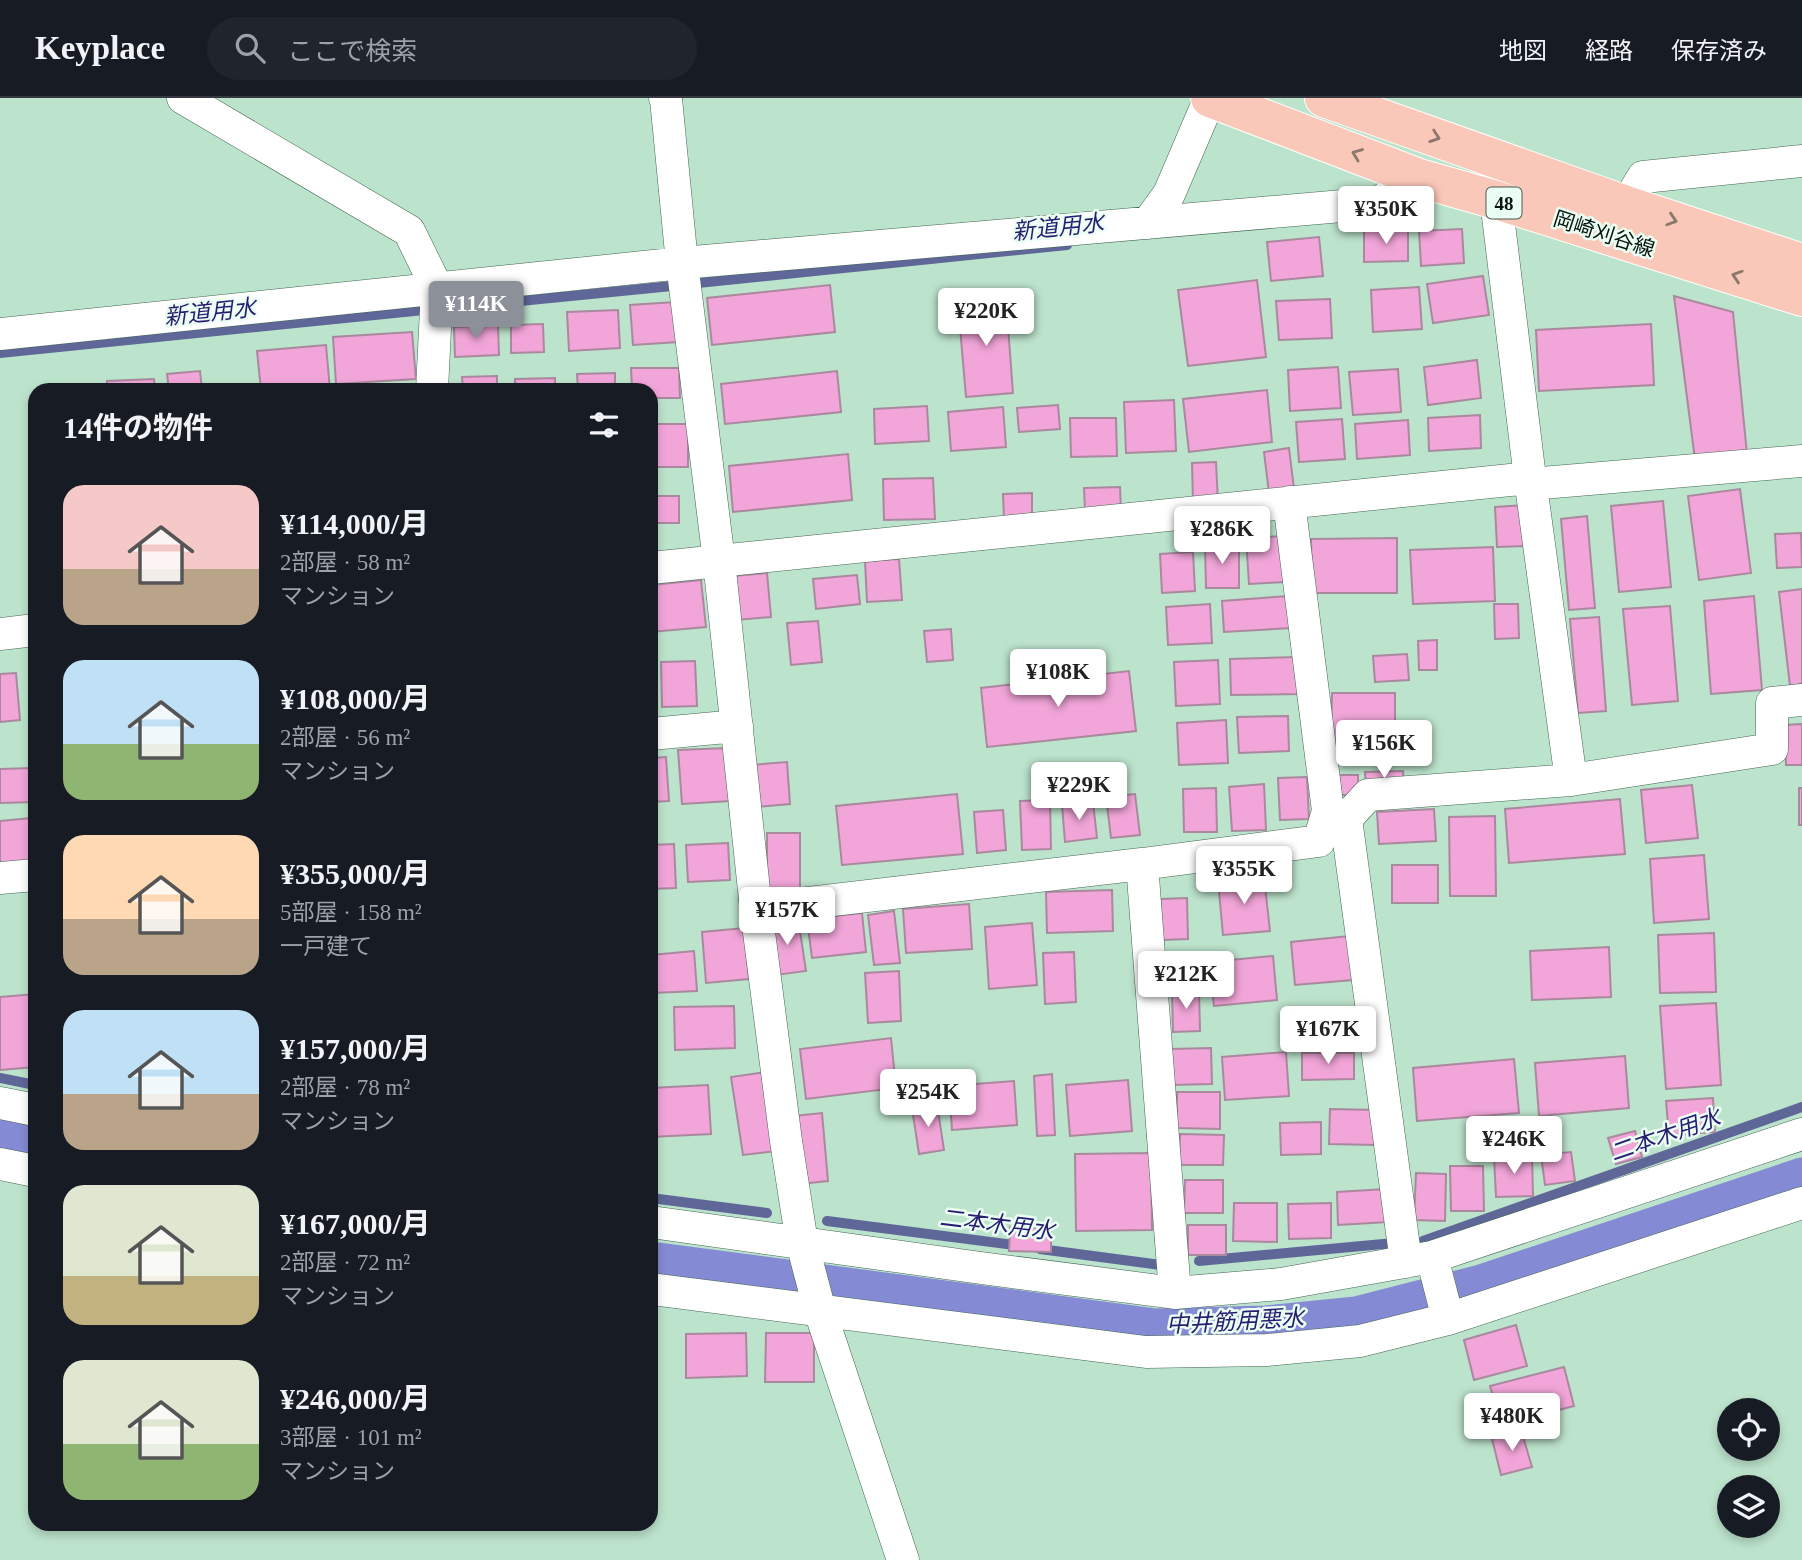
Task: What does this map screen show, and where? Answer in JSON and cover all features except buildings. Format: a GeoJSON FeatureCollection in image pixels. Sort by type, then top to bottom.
{"type":"FeatureCollection","features":[{"type":"Feature","properties":{"kind":"main road","name":"岡崎刈谷線"},"geometry":{"type":"LineString","coordinates":[[1210,98],[1419,178],[1802,297]]}},
{"type":"Feature","properties":{"kind":"main road","name":"岡崎刈谷線"},"geometry":{"type":"LineString","coordinates":[[1324,98],[1626,205],[1802,263]]}},
{"type":"Feature","properties":{"kind":"street"},"geometry":{"type":"LineString","coordinates":[[183,98],[409,231],[436,289],[432,383]]}},
{"type":"Feature","properties":{"kind":"street"},"geometry":{"type":"LineString","coordinates":[[665,98],[681,263],[719,561],[756,909],[802,1243],[820,1311],[903,1560]]}},
{"type":"Feature","properties":{"kind":"street"},"geometry":{"type":"LineString","coordinates":[[1147,223],[1169,194],[1210,98]]}},
{"type":"Feature","properties":{"kind":"street"},"geometry":{"type":"LineString","coordinates":[[1626,205],[1643,177],[1802,161]]}},
{"type":"Feature","properties":{"kind":"street"},"geometry":{"type":"LineString","coordinates":[[0,334],[681,263],[1377,203],[1419,178]]}},
{"type":"Feature","properties":{"kind":"street"},"geometry":{"type":"LineString","coordinates":[[1496,200],[1571,779]]}},
{"type":"Feature","properties":{"kind":"street"},"geometry":{"type":"LineString","coordinates":[[658,567],[1530,478],[1542,484],[1802,461]]}},
{"type":"Feature","properties":{"kind":"street"},"geometry":{"type":"LineString","coordinates":[[1289,502],[1337,815],[1419,1259],[1448,1319]]}},
{"type":"Feature","properties":{"kind":"street"},"geometry":{"type":"LineString","coordinates":[[0,634],[28,631]]}},
{"type":"Feature","properties":{"kind":"street"},"geometry":{"type":"LineString","coordinates":[[756,909],[1319,841],[1337,815],[1368,795],[1571,779],[1772,749],[1772,703],[1802,700]]}},
{"type":"Feature","properties":{"kind":"street"},"geometry":{"type":"LineString","coordinates":[[658,733],[737,726]]}},
{"type":"Feature","properties":{"kind":"street"},"geometry":{"type":"LineString","coordinates":[[1142,864],[1175,1293]]}},
{"type":"Feature","properties":{"kind":"street"},"geometry":{"type":"LineString","coordinates":[[0,878],[28,875]]}},
{"type":"Feature","properties":{"kind":"street"},"geometry":{"type":"LineString","coordinates":[[0,1103],[28,1109]]}},
{"type":"Feature","properties":{"kind":"street"},"geometry":{"type":"LineString","coordinates":[[658,1223],[1175,1293],[1281,1284],[1419,1259],[1802,1134]]}},
{"type":"Feature","properties":{"kind":"street"},"geometry":{"type":"LineString","coordinates":[[0,1164],[28,1170]]}},
{"type":"Feature","properties":{"kind":"street"},"geometry":{"type":"LineString","coordinates":[[658,1290],[1146,1352],[1267,1350],[1360,1341],[1448,1319],[1802,1203]]}},
{"type":"Feature","properties":{"kind":"waterway","name":"新道用水"},"geometry":{"type":"LineString","coordinates":[[1378,214],[1423,210]]}},
{"type":"Feature","properties":{"kind":"waterway","name":"新道用水"},"geometry":{"type":"LineString","coordinates":[[698,283],[1067,245]]}},
{"type":"Feature","properties":{"kind":"waterway","name":"新道用水"},"geometry":{"type":"LineString","coordinates":[[449,308],[672,286]]}},
{"type":"Feature","properties":{"kind":"waterway","name":"新道用水"},"geometry":{"type":"LineString","coordinates":[[0,353],[424,310]]}},
{"type":"Feature","properties":{"kind":"waterway","name":"二本木用水"},"geometry":{"type":"LineString","coordinates":[[0,1078],[28,1084]]}},
{"type":"Feature","properties":{"kind":"waterway","name":"二本木用水"},"geometry":{"type":"LineString","coordinates":[[1423,1241],[1802,1107]]}},
{"type":"Feature","properties":{"kind":"waterway","name":"中井筋用悪水"},"geometry":{"type":"LineString","coordinates":[[0,1134],[28,1140]]}},
{"type":"Feature","properties":{"kind":"waterway","name":"中井筋用悪水"},"geometry":{"type":"LineString","coordinates":[[658,1259],[1156,1325],[1266,1322],[1356,1313],[1481,1281],[1802,1174]]}},
{"type":"Feature","properties":{"kind":"waterway","name":"二本木用水"},"geometry":{"type":"LineString","coordinates":[[658,1199],[767,1213]]}},
{"type":"Feature","properties":{"kind":"waterway","name":"二本木用水"},"geometry":{"type":"LineString","coordinates":[[827,1221],[1022,1246]]}},
{"type":"Feature","properties":{"kind":"waterway","name":"二本木用水"},"geometry":{"type":"LineString","coordinates":[[1199,1261],[1394,1243]]}},
{"type":"Feature","properties":{"kind":"waterway","name":"二本木用水"},"geometry":{"type":"LineString","coordinates":[[1040,1249],[1161,1265]]}}]}
